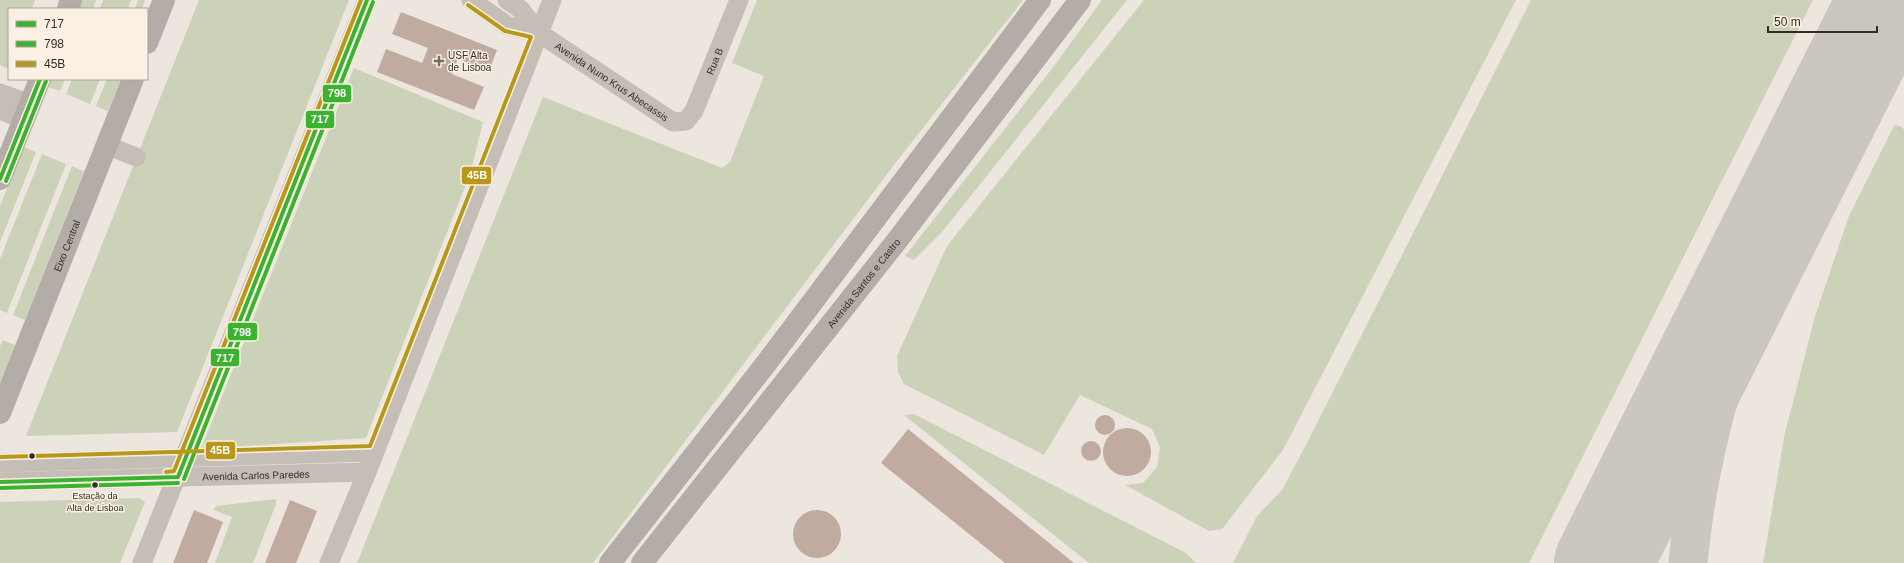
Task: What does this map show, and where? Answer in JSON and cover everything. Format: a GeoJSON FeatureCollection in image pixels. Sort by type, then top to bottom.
{"type":"FeatureCollection","features":[{"type":"Feature","properties":{"kind":"main road"},"geometry":{"type":"LineString","coordinates":[[148,40],[164,0]]}},
{"type":"Feature","properties":{"kind":"main road"},"geometry":{"type":"LineString","coordinates":[[610,563],[765,365],[1040,0]]}},
{"type":"Feature","properties":{"kind":"main road","name":"Avenida Santos e Castro"},"geometry":{"type":"LineString","coordinates":[[642,563],[899,238],[1080,0]]}},
{"type":"Feature","properties":{"kind":"main road"},"geometry":{"type":"LineString","coordinates":[[0,179],[40,80]]}},
{"type":"Feature","properties":{"kind":"main road","name":"Eixo Central"},"geometry":{"type":"LineString","coordinates":[[0,413],[133,80]]}},
{"type":"Feature","properties":{"kind":"street"},"geometry":{"type":"LineString","coordinates":[[142,563],[186,458],[367,0]]}},
{"type":"Feature","properties":{"kind":"street"},"geometry":{"type":"LineString","coordinates":[[471,0],[508,26],[539,32]]}},
{"type":"Feature","properties":{"kind":"street"},"geometry":{"type":"LineString","coordinates":[[507,0],[520,10],[539,32]]}},
{"type":"Feature","properties":{"kind":"street"},"geometry":{"type":"LineString","coordinates":[[328,563],[367,472],[552,0]]}},
{"type":"Feature","properties":{"kind":"street","name":"Rua B"},"geometry":{"type":"LineString","coordinates":[[686,121],[694,112],[739,0]]}},
{"type":"Feature","properties":{"kind":"street","name":"Avenida Nuno Krus Abecassis"},"geometry":{"type":"LineString","coordinates":[[539,32],[673,122],[686,121]]}},
{"type":"Feature","properties":{"kind":"street"},"geometry":{"type":"LineString","coordinates":[[0,93],[27,112]]}},
{"type":"Feature","properties":{"kind":"street"},"geometry":{"type":"LineString","coordinates":[[0,110],[27,112]]}},
{"type":"Feature","properties":{"kind":"street"},"geometry":{"type":"LineString","coordinates":[[106,145],[136,158]]}},
{"type":"Feature","properties":{"kind":"street","name":"Avenida Carlos Paredes"},"geometry":{"type":"LineString","coordinates":[[0,463],[374,452]]}},
{"type":"Feature","properties":{"kind":"street","name":"Avenida Carlos Paredes"},"geometry":{"type":"LineString","coordinates":[[0,482],[367,472]]}},
{"type":"Feature","properties":{"kind":"green space"},"geometry":{"type":"Polygon","coordinates":[[[0,0],[35,0],[32,8],[8,8],[8,69],[0,65],[0,0]]]}},
{"type":"Feature","properties":{"kind":"green space"},"geometry":{"type":"Polygon","coordinates":[[[82,0],[96,0],[93,8],[79,8],[82,0]]]}},
{"type":"Feature","properties":{"kind":"green space"},"geometry":{"type":"Polygon","coordinates":[[[103,0],[131,0],[128,8],[100,8],[103,0]]]}},
{"type":"Feature","properties":{"kind":"green space"},"geometry":{"type":"Polygon","coordinates":[[[138,0],[145,0],[142,8],[135,8],[138,0]]]}},
{"type":"Feature","properties":{"kind":"green space"},"geometry":{"type":"Polygon","coordinates":[[[199,0],[349,0],[177,432],[26,436],[199,0]]]}},
{"type":"Feature","properties":{"kind":"green space"},"geometry":{"type":"Polygon","coordinates":[[[757,0],[1023,0],[894,165],[593,563],[357,563],[543,97],[722,168],[730,162],[764,76],[732,63],[757,0]]]}},
{"type":"Feature","properties":{"kind":"green space"},"geometry":{"type":"Polygon","coordinates":[[[1102,0],[1127,0],[942,232],[914,260],[905,256],[1054,66],[1102,0]]]}},
{"type":"Feature","properties":{"kind":"green space"},"geometry":{"type":"Polygon","coordinates":[[[1144,0],[1516,0],[1283,450],[1222,529],[1209,531],[1125,485],[1143,483],[1157,467],[1160,447],[1152,429],[1080,395],[1044,455],[904,384],[898,372],[897,356],[947,246],[1144,0]]]}},
{"type":"Feature","properties":{"kind":"green space"},"geometry":{"type":"Polygon","coordinates":[[[1531,0],[1813,0],[1529,563],[1233,563],[1257,516],[1282,490],[1306,445],[1531,0]]]}},
{"type":"Feature","properties":{"kind":"green space"},"geometry":{"type":"Polygon","coordinates":[[[354,68],[483,122],[470,174],[366,438],[201,449],[354,68]]]}},
{"type":"Feature","properties":{"kind":"green space"},"geometry":{"type":"Polygon","coordinates":[[[51,80],[65,80],[60,91],[48,87],[51,80]]]}},
{"type":"Feature","properties":{"kind":"green space"},"geometry":{"type":"Polygon","coordinates":[[[72,80],[100,80],[90,104],[66,94],[72,80]]]}},
{"type":"Feature","properties":{"kind":"green space"},"geometry":{"type":"Polygon","coordinates":[[[107,80],[121,80],[108,111],[96,106],[107,80]]]}},
{"type":"Feature","properties":{"kind":"green space"},"geometry":{"type":"Polygon","coordinates":[[[1896,125],[1902,127],[1904,130],[1904,563],[1763,563],[1784,437],[1815,316],[1849,216],[1894,126],[1896,125]]]}},
{"type":"Feature","properties":{"kind":"green space"},"geometry":{"type":"Polygon","coordinates":[[[24,147],[36,152],[0,242],[0,206],[24,147]]]}},
{"type":"Feature","properties":{"kind":"green space"},"geometry":{"type":"Polygon","coordinates":[[[42,154],[66,164],[7,313],[0,310],[0,259],[42,154]]]}},
{"type":"Feature","properties":{"kind":"green space"},"geometry":{"type":"Polygon","coordinates":[[[72,166],[84,171],[25,320],[13,315],[72,166]]]}},
{"type":"Feature","properties":{"kind":"green space"},"geometry":{"type":"Polygon","coordinates":[[[3,340],[15,345],[0,383],[0,346],[3,340]]]}},
{"type":"Feature","properties":{"kind":"green space"},"geometry":{"type":"Polygon","coordinates":[[[914,414],[1186,553],[1196,563],[1089,563],[904,415],[914,414]]]}},
{"type":"Feature","properties":{"kind":"green space"},"geometry":{"type":"Polygon","coordinates":[[[139,498],[145,502],[120,563],[0,563],[0,502],[139,498]]]}},
{"type":"Feature","properties":{"kind":"green space"},"geometry":{"type":"Polygon","coordinates":[[[276,499],[276,504],[253,563],[215,563],[232,517],[214,510],[216,506],[276,499]]]}},
{"type":"Feature","properties":{"kind":"building"},"geometry":{"type":"Polygon","coordinates":[[[401,12],[497,50],[489,71],[458,59],[452,74],[484,87],[474,110],[377,72],[386,49],[422,63],[428,48],[392,34],[401,12]]]}},
{"type":"Feature","properties":{"kind":"building"},"geometry":{"type":"Polygon","coordinates":[[[1105,415],[1112,418],[1115,425],[1112,432],[1105,435],[1098,432],[1095,425],[1098,418],[1105,415]]]}},
{"type":"Feature","properties":{"kind":"building"},"geometry":{"type":"Polygon","coordinates":[[[1122,428],[1132,428],[1144,435],[1151,447],[1151,457],[1144,469],[1132,476],[1122,476],[1114,472],[1107,465],[1103,457],[1103,447],[1107,439],[1114,432],[1122,428]]]}},
{"type":"Feature","properties":{"kind":"building"},"geometry":{"type":"Polygon","coordinates":[[[908,429],[1074,563],[1005,563],[881,463],[908,429]]]}},
{"type":"Feature","properties":{"kind":"building"},"geometry":{"type":"Polygon","coordinates":[[[1091,441],[1098,444],[1101,451],[1098,458],[1091,461],[1084,458],[1081,451],[1084,444],[1091,441]]]}},
{"type":"Feature","properties":{"kind":"building"},"geometry":{"type":"Polygon","coordinates":[[[290,500],[317,511],[296,563],[265,563],[290,500]]]}},
{"type":"Feature","properties":{"kind":"building"},"geometry":{"type":"Polygon","coordinates":[[[194,510],[223,522],[207,563],[173,563],[194,510]]]}},
{"type":"Feature","properties":{"kind":"building"},"geometry":{"type":"Polygon","coordinates":[[[812,510],[822,510],[834,517],[841,529],[841,539],[834,551],[822,558],[812,558],[804,554],[797,547],[793,539],[793,529],[797,521],[804,514],[812,510]]]}},
{"type":"Feature","properties":{"kind":"taxiway"},"geometry":{"type":"LineString","coordinates":[[1688,563],[1704,457],[1732,355],[1748,304],[1767,254],[1808,156]]}},
{"type":"Feature","properties":{"kind":"runway"},"geometry":{"type":"LineString","coordinates":[[1603,563],[1887,0]]}},
{"type":"Feature","properties":{"kind":"transit line","name":"45B"},"geometry":{"type":"LineString","coordinates":[[166,472],[174,471],[361,0]]}},
{"type":"Feature","properties":{"kind":"transit line","name":"717"},"geometry":{"type":"LineString","coordinates":[[178,477],[367,0]]}},
{"type":"Feature","properties":{"kind":"transit line","name":"798"},"geometry":{"type":"LineString","coordinates":[[184,479],[373,2]]}},
{"type":"Feature","properties":{"kind":"transit line","name":"45B"},"geometry":{"type":"LineString","coordinates":[[0,457],[370,446],[531,37],[505,31],[468,5]]}},
{"type":"Feature","properties":{"kind":"transit line","name":"717"},"geometry":{"type":"LineString","coordinates":[[0,179],[40,80]]}},
{"type":"Feature","properties":{"kind":"transit line","name":"798"},"geometry":{"type":"LineString","coordinates":[[6,181],[46,81]]}},
{"type":"Feature","properties":{"kind":"transit line","name":"717"},"geometry":{"type":"LineString","coordinates":[[0,482],[178,477]]}},
{"type":"Feature","properties":{"kind":"transit line","name":"798"},"geometry":{"type":"LineString","coordinates":[[0,488],[178,483]]}},
{"type":"Feature","properties":{"kind":"place","name":"USF Alta de Lisboa"},"geometry":{"type":"Point","coordinates":[439,61]}},
{"type":"Feature","properties":{"kind":"place","name":"Estação da Alta de Lisboa"},"geometry":{"type":"Point","coordinates":[95,485]}}]}
